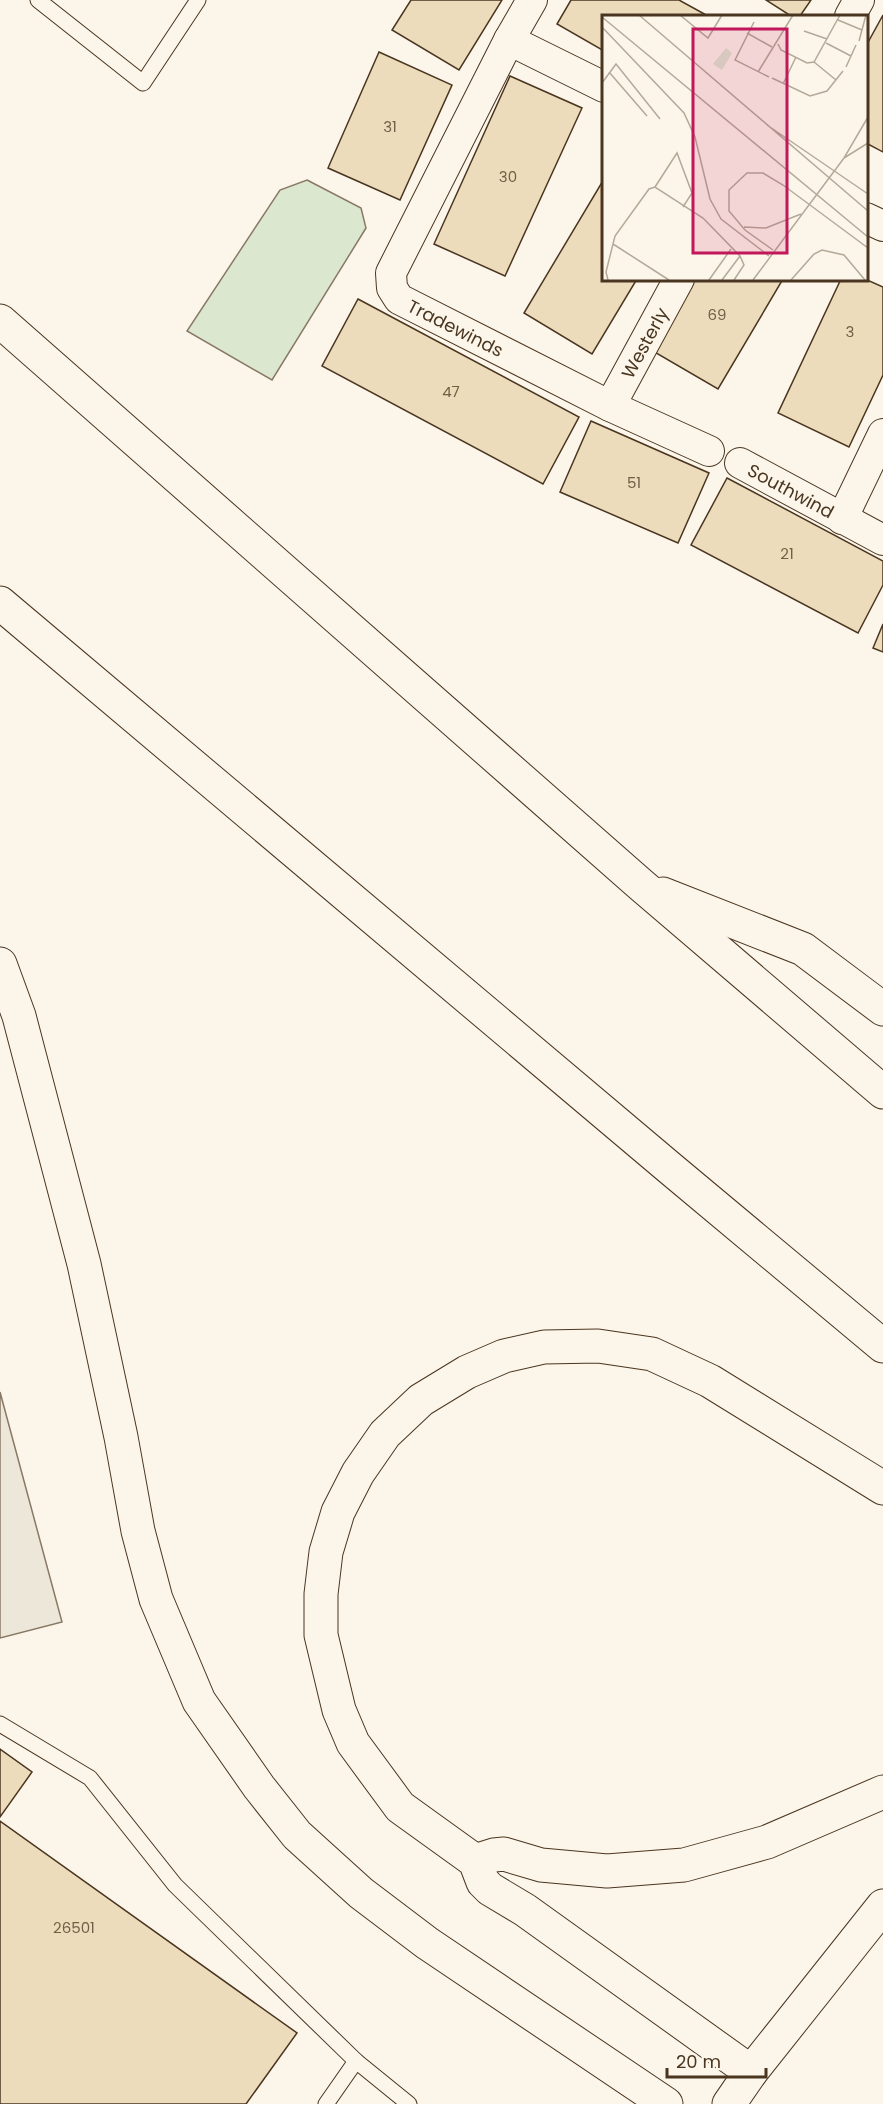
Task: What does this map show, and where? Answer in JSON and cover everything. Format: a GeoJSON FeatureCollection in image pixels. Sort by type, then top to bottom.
{"type":"FeatureCollection","features":[{"type":"Feature","properties":{"kind":"main road"},"geometry":{"type":"LineString","coordinates":[[0,321],[640,884],[883,1092]]}},
{"type":"Feature","properties":{"kind":"main road"},"geometry":{"type":"LineString","coordinates":[[0,603],[883,1346]]}},
{"type":"Feature","properties":{"kind":"main road"},"geometry":{"type":"LineString","coordinates":[[640,884],[802,949],[883,1009]]}},
{"type":"Feature","properties":{"kind":"main road"},"geometry":{"type":"LineString","coordinates":[[0,964],[19,1016],[84,1264],[121,1437],[138,1531],[156,1599],[199,1701],[259,1787],[297,1835],[361,1893],[427,1942],[666,2104]]}},
{"type":"Feature","properties":{"kind":"main road"},"geometry":{"type":"LineString","coordinates":[[751,2072],[525,1910],[490,1889],[483,1882],[475,1861],[400,1807],[353,1743],[339,1710],[321,1635],[321,1594],[326,1552],[338,1512],[358,1473],[385,1434],[421,1400],[476,1368],[504,1356],[544,1347],[598,1346],[652,1354],[710,1381],[883,1488]]}},
{"type":"Feature","properties":{"kind":"main road"},"geometry":{"type":"LineString","coordinates":[[475,1861],[504,1854],[541,1865],[607,1871],[684,1865],[767,1842],[883,1792]]}},
{"type":"Feature","properties":{"kind":"main road"},"geometry":{"type":"LineString","coordinates":[[729,2104],[751,2072],[883,1906]]}},
{"type":"Feature","properties":{"kind":"street","name":"Tradewinds"},"geometry":{"type":"LineString","coordinates":[[532,0],[509,40],[391,273],[392,288],[399,299],[610,406],[709,451]]}},
{"type":"Feature","properties":{"kind":"street"},"geometry":{"type":"LineString","coordinates":[[851,15],[859,0]]}},
{"type":"Feature","properties":{"kind":"street"},"geometry":{"type":"LineString","coordinates":[[509,40],[602,86]]}},
{"type":"Feature","properties":{"kind":"street"},"geometry":{"type":"LineString","coordinates":[[868,218],[883,226]]}},
{"type":"Feature","properties":{"kind":"street","name":"Westerly"},"geometry":{"type":"LineString","coordinates":[[610,406],[678,280]]}},
{"type":"Feature","properties":{"kind":"street","name":"Southwind"},"geometry":{"type":"LineString","coordinates":[[842,519],[883,434]]}},
{"type":"Feature","properties":{"kind":"street","name":"Southwind"},"geometry":{"type":"LineString","coordinates":[[740,463],[883,540]]}},
{"type":"Feature","properties":{"kind":"lane"},"geometry":{"type":"LineString","coordinates":[[38,0],[143,83],[198,0]]}},
{"type":"Feature","properties":{"kind":"lane"},"geometry":{"type":"LineString","coordinates":[[0,1724],[90,1778],[175,1885],[356,2061],[409,2104]]}},
{"type":"Feature","properties":{"kind":"lane"},"geometry":{"type":"LineString","coordinates":[[326,2104],[356,2061]]}},
{"type":"Feature","properties":{"kind":"green space"},"geometry":{"type":"Polygon","coordinates":[[[307,180],[361,208],[366,228],[272,380],[187,331],[280,190],[307,180]]]}},
{"type":"Feature","properties":{"kind":"shaded area"},"geometry":{"type":"Polygon","coordinates":[[[0,1392],[62,1622],[0,1638],[0,1392]]]}},
{"type":"Feature","properties":{"kind":"building"},"geometry":{"type":"Polygon","coordinates":[[[411,0],[502,0],[459,70],[392,30],[411,0]]]}},
{"type":"Feature","properties":{"kind":"building"},"geometry":{"type":"Polygon","coordinates":[[[571,0],[679,0],[706,15],[602,15],[602,50],[557,24],[571,0]]]}},
{"type":"Feature","properties":{"kind":"building"},"geometry":{"type":"Polygon","coordinates":[[[766,0],[811,0],[801,15],[789,15],[766,0]]]}},
{"type":"Feature","properties":{"kind":"building"},"geometry":{"type":"Polygon","coordinates":[[[883,15],[883,152],[868,144],[868,42],[883,15]]]}},
{"type":"Feature","properties":{"kind":"building"},"geometry":{"type":"Polygon","coordinates":[[[379,52],[452,85],[400,200],[328,168],[379,52]]]}},
{"type":"Feature","properties":{"kind":"building"},"geometry":{"type":"Polygon","coordinates":[[[510,76],[582,108],[505,276],[434,244],[510,76]]]}},
{"type":"Feature","properties":{"kind":"building"},"geometry":{"type":"Polygon","coordinates":[[[602,182],[602,280],[636,280],[592,354],[524,313],[602,182]]]}},
{"type":"Feature","properties":{"kind":"building"},"geometry":{"type":"Polygon","coordinates":[[[692,280],[782,280],[718,389],[651,350],[692,280]]]}},
{"type":"Feature","properties":{"kind":"building"},"geometry":{"type":"Polygon","coordinates":[[[841,280],[867,280],[883,287],[883,375],[849,447],[778,413],[841,280]]]}},
{"type":"Feature","properties":{"kind":"building"},"geometry":{"type":"Polygon","coordinates":[[[358,299],[579,417],[543,484],[322,366],[358,299]]]}},
{"type":"Feature","properties":{"kind":"building"},"geometry":{"type":"Polygon","coordinates":[[[591,421],[709,473],[678,543],[560,492],[591,421]]]}},
{"type":"Feature","properties":{"kind":"building"},"geometry":{"type":"Polygon","coordinates":[[[727,478],[883,561],[883,585],[858,633],[691,545],[727,478]]]}},
{"type":"Feature","properties":{"kind":"building"},"geometry":{"type":"Polygon","coordinates":[[[883,624],[883,652],[873,648],[883,624]]]}},
{"type":"Feature","properties":{"kind":"building"},"geometry":{"type":"Polygon","coordinates":[[[0,1749],[32,1772],[0,1817],[0,1749]]]}},
{"type":"Feature","properties":{"kind":"building"},"geometry":{"type":"Polygon","coordinates":[[[0,1821],[297,2033],[246,2104],[0,2104],[0,1821]]]}}]}
